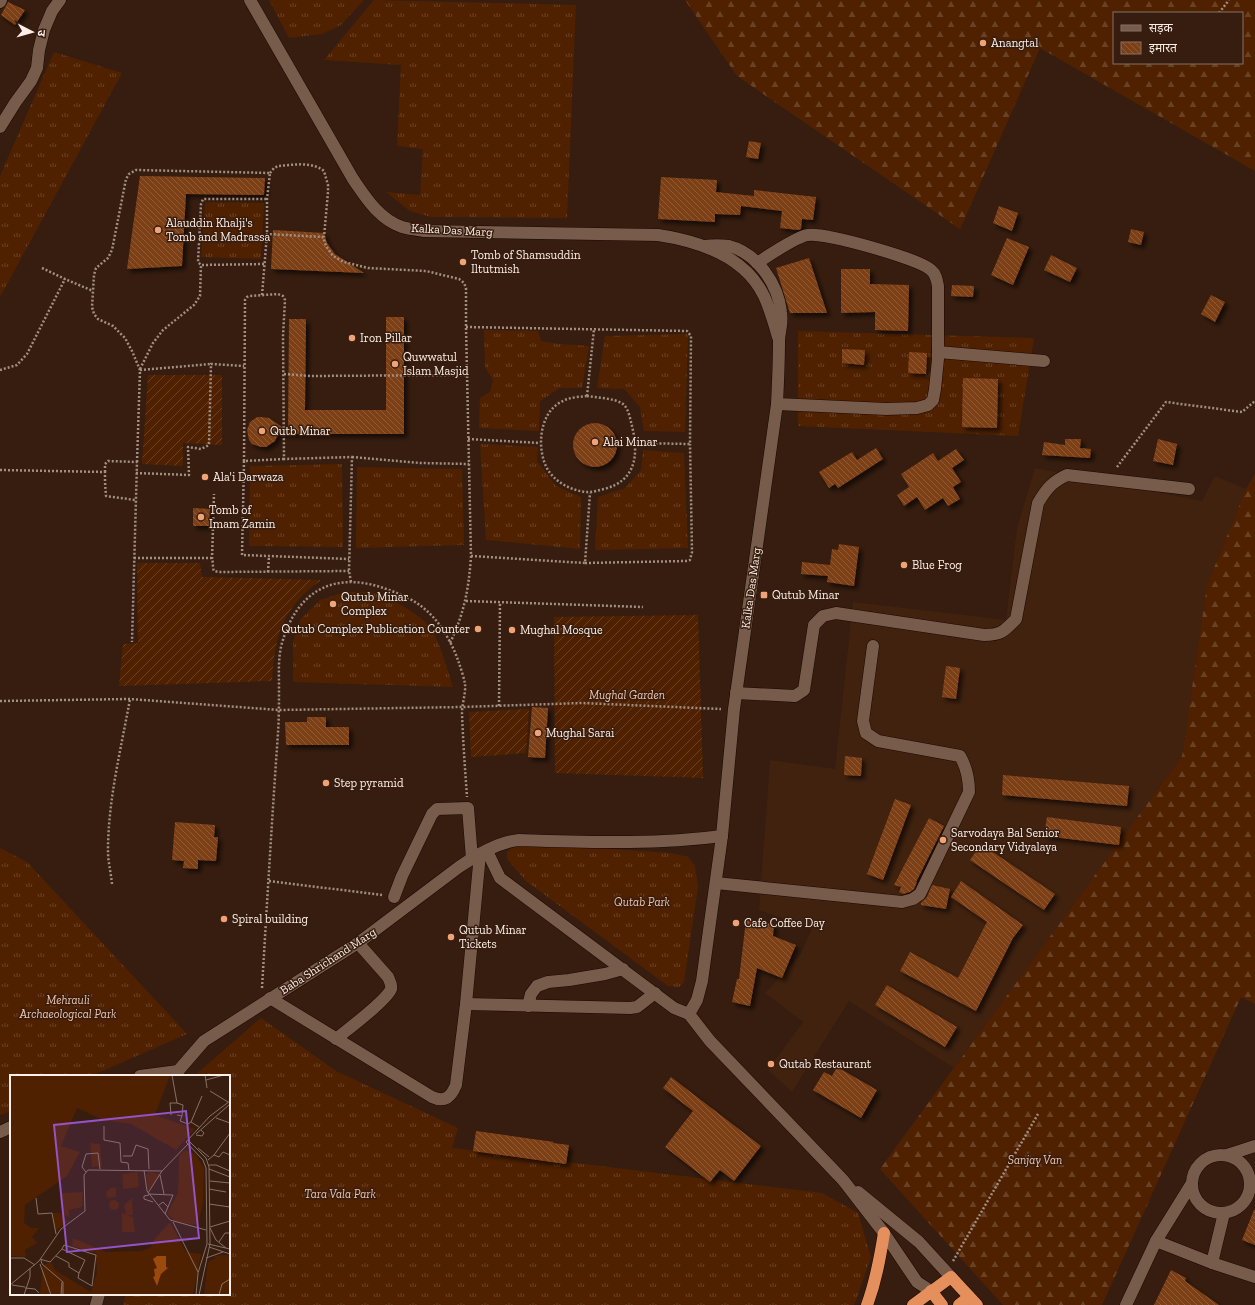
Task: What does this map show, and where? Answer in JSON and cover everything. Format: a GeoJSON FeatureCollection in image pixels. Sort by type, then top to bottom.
{"type":"FeatureCollection","features":[{"type":"Feature","properties":{"kind":"highway"},"geometry":{"type":"LineString","coordinates":[[867,1305],[873,1289],[880,1261],[884,1233]]}},
{"type":"Feature","properties":{"kind":"highway"},"geometry":{"type":"LineString","coordinates":[[913,1305],[949,1274],[973,1301],[959,1305]]}},
{"type":"Feature","properties":{"kind":"highway"},"geometry":{"type":"LineString","coordinates":[[931,1291],[942,1305]]}},
{"type":"Feature","properties":{"kind":"street"},"geometry":{"type":"LineString","coordinates":[[0,127],[31,81],[37,68],[39,50],[44,30],[52,12],[60,0]]}},
{"type":"Feature","properties":{"kind":"street","name":"Kalka Das Marg"},"geometry":{"type":"LineString","coordinates":[[250,0],[353,179],[367,200],[382,215],[402,227],[424,231],[658,235],[677,238],[704,246],[737,264],[755,282],[763,295],[779,340]]}},
{"type":"Feature","properties":{"kind":"street"},"geometry":{"type":"LineString","coordinates":[[757,263],[798,238],[813,234],[908,258],[931,269],[936,275],[938,286],[938,352],[935,389],[933,400],[928,405],[918,408],[886,408],[777,404]]}},
{"type":"Feature","properties":{"kind":"street","name":"Kalka Das Marg"},"geometry":{"type":"LineString","coordinates":[[689,1014],[697,1000],[702,981],[716,883],[736,693],[777,404],[779,340],[782,329],[782,313],[775,288],[757,263],[745,254],[730,247],[718,245],[704,246]]}},
{"type":"Feature","properties":{"kind":"street"},"geometry":{"type":"LineString","coordinates":[[938,352],[1044,361]]}},
{"type":"Feature","properties":{"kind":"street"},"geometry":{"type":"LineString","coordinates":[[736,693],[795,696],[804,690],[814,625],[822,616],[836,613],[978,634],[997,635],[1006,629],[1016,619],[1038,503],[1046,490],[1056,480],[1067,475],[1189,489]]}},
{"type":"Feature","properties":{"kind":"street"},"geometry":{"type":"LineString","coordinates":[[716,883],[902,902],[913,900],[920,894],[969,792],[969,782],[966,767],[960,756],[878,741],[866,734],[863,721],[873,646]]}},
{"type":"Feature","properties":{"kind":"street"},"geometry":{"type":"LineString","coordinates":[[265,1001],[336,1039],[432,1097],[442,1099],[451,1095],[456,1085],[466,1004],[480,855],[468,808],[441,808],[434,811],[402,876],[394,897]]}},
{"type":"Feature","properties":{"kind":"street","name":"Baba Shrichand Marg"},"geometry":{"type":"LineString","coordinates":[[177,1073],[204,1041],[358,943],[480,855],[508,841],[623,843],[678,841],[722,836]]}},
{"type":"Feature","properties":{"kind":"street"},"geometry":{"type":"LineString","coordinates":[[480,855],[500,878],[674,1008],[689,1014],[710,1041],[843,1180],[884,1233],[917,1282],[931,1291]]}},
{"type":"Feature","properties":{"kind":"street"},"geometry":{"type":"LineString","coordinates":[[336,1039],[385,998],[391,989],[391,983],[388,977],[358,943]]}},
{"type":"Feature","properties":{"kind":"street"},"geometry":{"type":"LineString","coordinates":[[528,1006],[531,994],[537,986],[548,982],[605,974],[623,969]]}},
{"type":"Feature","properties":{"kind":"street"},"geometry":{"type":"LineString","coordinates":[[466,1004],[637,1007],[654,993]]}},
{"type":"Feature","properties":{"kind":"street"},"geometry":{"type":"LineString","coordinates":[[152,1075],[177,1073]]}},
{"type":"Feature","properties":{"kind":"street"},"geometry":{"type":"LineString","coordinates":[[0,1132],[10,1127]]}},
{"type":"Feature","properties":{"kind":"street"},"geometry":{"type":"LineString","coordinates":[[1227,1155],[1255,1146]]}},
{"type":"Feature","properties":{"kind":"street"},"geometry":{"type":"LineString","coordinates":[[1126,1305],[1156,1241],[1192,1183],[1195,1171],[1203,1161],[1210,1156],[1219,1154],[1236,1158],[1243,1164],[1248,1172],[1250,1185],[1247,1198],[1241,1205],[1224,1213],[1214,1212],[1198,1202],[1192,1183]]}},
{"type":"Feature","properties":{"kind":"street"},"geometry":{"type":"LineString","coordinates":[[843,1180],[920,1242],[949,1274]]}},
{"type":"Feature","properties":{"kind":"street"},"geometry":{"type":"LineString","coordinates":[[1212,1263],[1224,1213]]}},
{"type":"Feature","properties":{"kind":"street"},"geometry":{"type":"LineString","coordinates":[[1156,1241],[1212,1263],[1255,1277]]}},
{"type":"Feature","properties":{"kind":"street"},"geometry":{"type":"LineString","coordinates":[[96,1305],[99,1295]]}},
{"type":"Feature","properties":{"kind":"path"},"geometry":{"type":"LineString","coordinates":[[1220,12],[1229,0]]}},
{"type":"Feature","properties":{"kind":"path"},"geometry":{"type":"LineString","coordinates":[[262,295],[267,234],[267,199],[270,173],[278,166],[307,164],[314,165],[324,171],[328,185],[324,237],[326,246],[333,256],[344,262],[368,268],[426,271],[459,279],[464,283],[466,288],[471,556],[466,601],[458,626],[450,643]]}},
{"type":"Feature","properties":{"kind":"path"},"geometry":{"type":"LineString","coordinates":[[140,370],[125,338],[113,326],[98,319],[94,314],[92,307],[94,275],[96,268],[108,258],[112,250],[126,179],[133,171],[136,170],[270,173]]}},
{"type":"Feature","properties":{"kind":"path"},"geometry":{"type":"LineString","coordinates":[[132,642],[140,370],[153,343],[163,330],[188,311],[200,296],[201,265],[198,262],[201,204],[203,199],[267,199]]}},
{"type":"Feature","properties":{"kind":"path"},"geometry":{"type":"LineString","coordinates":[[267,234],[324,237]]}},
{"type":"Feature","properties":{"kind":"path"},"geometry":{"type":"LineString","coordinates":[[201,265],[264,264]]}},
{"type":"Feature","properties":{"kind":"path"},"geometry":{"type":"LineString","coordinates":[[42,268],[93,290]]}},
{"type":"Feature","properties":{"kind":"path"},"geometry":{"type":"LineString","coordinates":[[0,370],[17,365],[27,354],[65,279]]}},
{"type":"Feature","properties":{"kind":"path"},"geometry":{"type":"LineString","coordinates":[[284,459],[284,300],[283,296],[278,294],[250,296],[245,300],[242,555],[349,559]]}},
{"type":"Feature","properties":{"kind":"path"},"geometry":{"type":"LineString","coordinates":[[466,327],[687,331],[691,336],[690,444],[692,552],[690,560],[585,563],[471,556]]}},
{"type":"Feature","properties":{"kind":"path"},"geometry":{"type":"LineString","coordinates":[[588,396],[594,329]]}},
{"type":"Feature","properties":{"kind":"path"},"geometry":{"type":"LineString","coordinates":[[140,370],[211,364],[244,366]]}},
{"type":"Feature","properties":{"kind":"path"},"geometry":{"type":"LineString","coordinates":[[136,473],[189,475],[188,447],[201,449],[210,445],[211,364]]}},
{"type":"Feature","properties":{"kind":"path"},"geometry":{"type":"LineString","coordinates":[[284,374],[310,376],[467,375]]}},
{"type":"Feature","properties":{"kind":"path"},"geometry":{"type":"LineString","coordinates":[[588,396],[617,401],[624,405],[629,414],[636,443],[634,464],[630,474],[616,485],[590,492],[578,491],[566,486],[551,474],[544,461],[540,443],[544,422],[551,410],[560,402],[568,399],[588,396]]}},
{"type":"Feature","properties":{"kind":"path"},"geometry":{"type":"LineString","coordinates":[[1107,480],[1166,402],[1242,412],[1255,401]]}},
{"type":"Feature","properties":{"kind":"path"},"geometry":{"type":"LineString","coordinates":[[468,439],[540,443]]}},
{"type":"Feature","properties":{"kind":"path"},"geometry":{"type":"LineString","coordinates":[[636,443],[690,444]]}},
{"type":"Feature","properties":{"kind":"path"},"geometry":{"type":"LineString","coordinates":[[244,461],[352,458],[420,463],[469,464]]}},
{"type":"Feature","properties":{"kind":"path"},"geometry":{"type":"LineString","coordinates":[[351,582],[349,559],[352,458]]}},
{"type":"Feature","properties":{"kind":"path"},"geometry":{"type":"LineString","coordinates":[[135,500],[106,496],[105,464],[108,461],[137,462]]}},
{"type":"Feature","properties":{"kind":"path"},"geometry":{"type":"LineString","coordinates":[[0,470],[105,472]]}},
{"type":"Feature","properties":{"kind":"path"},"geometry":{"type":"LineString","coordinates":[[585,563],[590,492]]}},
{"type":"Feature","properties":{"kind":"path"},"geometry":{"type":"LineString","coordinates":[[214,494],[212,560],[213,569],[216,572],[349,571]]}},
{"type":"Feature","properties":{"kind":"path"},"geometry":{"type":"LineString","coordinates":[[268,572],[269,556]]}},
{"type":"Feature","properties":{"kind":"path"},"geometry":{"type":"LineString","coordinates":[[134,558],[206,557],[211,558],[212,560]]}},
{"type":"Feature","properties":{"kind":"path"},"geometry":{"type":"LineString","coordinates":[[265,1001],[269,881],[279,710],[279,659],[282,642],[298,610],[311,594],[324,586],[339,582],[373,584],[412,600],[428,611],[440,627],[450,643],[459,663],[465,684],[462,707],[464,761],[468,808]]}},
{"type":"Feature","properties":{"kind":"path"},"geometry":{"type":"LineString","coordinates":[[466,601],[643,607]]}},
{"type":"Feature","properties":{"kind":"path"},"geometry":{"type":"LineString","coordinates":[[499,706],[500,602]]}},
{"type":"Feature","properties":{"kind":"path"},"geometry":{"type":"LineString","coordinates":[[112,884],[108,852],[110,821],[117,770],[130,699]]}},
{"type":"Feature","properties":{"kind":"path"},"geometry":{"type":"LineString","coordinates":[[0,701],[130,699],[279,710],[462,707],[582,703],[734,709]]}},
{"type":"Feature","properties":{"kind":"path"},"geometry":{"type":"LineString","coordinates":[[269,881],[394,897]]}},
{"type":"Feature","properties":{"kind":"path"},"geometry":{"type":"LineString","coordinates":[[949,1274],[1038,1114]]}},
{"type":"Feature","properties":{"kind":"shaded area","name":"Sarvodaya Bal Senior Secondary Vidyalaya"},"geometry":{"type":"Polygon","coordinates":[[[1035,468],[1202,501],[1215,476],[1246,489],[1207,585],[1182,756],[954,1068],[849,1001],[792,1092],[768,1070],[803,1022],[765,993],[800,955],[812,929],[759,910],[770,760],[835,769],[853,602],[1006,620],[1017,528],[1035,468]]]}},
{"type":"Feature","properties":{"kind":"green space"},"geometry":{"type":"Polygon","coordinates":[[[269,0],[364,0],[341,25],[322,34],[289,38],[269,0]]]}},
{"type":"Feature","properties":{"kind":"green space"},"geometry":{"type":"Polygon","coordinates":[[[374,0],[576,5],[567,218],[431,217],[410,211],[386,192],[420,195],[423,149],[397,146],[401,65],[324,60],[374,0]]]}},
{"type":"Feature","properties":{"kind":"green space"},"geometry":{"type":"Polygon","coordinates":[[[685,0],[1255,0],[1255,171],[1040,48],[960,229],[737,76],[685,0]]]}},
{"type":"Feature","properties":{"kind":"green space"},"geometry":{"type":"Polygon","coordinates":[[[54,52],[122,73],[0,297],[0,176],[54,52]]]}},
{"type":"Feature","properties":{"kind":"green space"},"geometry":{"type":"Polygon","coordinates":[[[205,202],[264,203],[261,259],[201,257],[205,202]]]}},
{"type":"Feature","properties":{"kind":"green space"},"geometry":{"type":"Polygon","coordinates":[[[484,330],[538,331],[541,341],[589,346],[582,388],[560,388],[540,401],[539,431],[479,428],[480,398],[490,392],[493,380],[485,367],[484,330]]]}},
{"type":"Feature","properties":{"kind":"green space"},"geometry":{"type":"Polygon","coordinates":[[[798,331],[1034,338],[1018,436],[798,426],[798,331]]]}},
{"type":"Feature","properties":{"kind":"green space"},"geometry":{"type":"Polygon","coordinates":[[[688,334],[685,432],[644,431],[640,407],[624,389],[597,388],[605,336],[688,334]]]}},
{"type":"Feature","properties":{"kind":"green space"},"geometry":{"type":"Polygon","coordinates":[[[148,375],[222,375],[222,445],[183,443],[183,466],[142,464],[148,375]]]}},
{"type":"Feature","properties":{"kind":"green space"},"geometry":{"type":"Polygon","coordinates":[[[480,444],[538,447],[537,461],[556,486],[581,497],[580,549],[486,540],[480,444]]]}},
{"type":"Feature","properties":{"kind":"green space"},"geometry":{"type":"Polygon","coordinates":[[[643,450],[684,453],[688,548],[595,550],[598,497],[625,488],[641,470],[643,450]]]}},
{"type":"Feature","properties":{"kind":"green space"},"geometry":{"type":"Polygon","coordinates":[[[342,464],[343,547],[249,546],[250,466],[342,464]]]}},
{"type":"Feature","properties":{"kind":"green space"},"geometry":{"type":"Polygon","coordinates":[[[357,467],[462,469],[464,545],[356,548],[357,467]]]}},
{"type":"Feature","properties":{"kind":"green space","name":"Sanjay Van"},"geometry":{"type":"Polygon","coordinates":[[[1255,474],[1255,1004],[1241,997],[1102,1305],[1003,1305],[880,1169],[1182,756],[1207,585],[1246,489],[1255,474]]]}},
{"type":"Feature","properties":{"kind":"green space"},"geometry":{"type":"Polygon","coordinates":[[[137,563],[200,563],[202,577],[321,580],[297,601],[283,624],[275,650],[272,681],[119,686],[123,644],[138,643],[137,563]]]}},
{"type":"Feature","properties":{"kind":"green space"},"geometry":{"type":"Polygon","coordinates":[[[345,592],[373,593],[387,598],[403,606],[425,622],[434,633],[453,687],[293,682],[293,642],[300,620],[320,600],[345,592]]]}},
{"type":"Feature","properties":{"kind":"green space","name":"Mughal Garden"},"geometry":{"type":"Polygon","coordinates":[[[698,615],[703,778],[555,773],[554,617],[698,615]]]}},
{"type":"Feature","properties":{"kind":"green space"},"geometry":{"type":"Polygon","coordinates":[[[529,709],[526,753],[471,757],[469,712],[529,709]]]}},
{"type":"Feature","properties":{"kind":"green space","name":"Qutab Park"},"geometry":{"type":"Polygon","coordinates":[[[518,843],[671,853],[688,857],[695,866],[698,887],[684,982],[679,987],[668,986],[526,881],[507,859],[507,852],[518,843]]]}},
{"type":"Feature","properties":{"kind":"green space","name":"Mehrauli Archaeological Park"},"geometry":{"type":"Polygon","coordinates":[[[0,848],[27,862],[187,1034],[93,1075],[10,1075],[10,1111],[0,1115],[0,848]]]}},
{"type":"Feature","properties":{"kind":"green space","name":"Tara Vala Park"},"geometry":{"type":"Polygon","coordinates":[[[261,1018],[336,1071],[458,1128],[452,1148],[822,1193],[858,1213],[871,1257],[854,1305],[123,1305],[126,1295],[230,1295],[230,1075],[195,1075],[261,1018]]]}},
{"type":"Feature","properties":{"kind":"building"},"geometry":{"type":"Polygon","coordinates":[[[8,2],[25,10],[15,25],[1,15],[8,2]]]}},
{"type":"Feature","properties":{"kind":"building"},"geometry":{"type":"Polygon","coordinates":[[[749,141],[761,143],[758,159],[746,157],[749,141]]]}},
{"type":"Feature","properties":{"kind":"building","name":"Alauddin Khalji's Tomb and Madrassa"},"geometry":{"type":"Polygon","coordinates":[[[140,176],[265,178],[264,195],[186,194],[182,266],[127,269],[140,176]]]}},
{"type":"Feature","properties":{"kind":"building"},"geometry":{"type":"Polygon","coordinates":[[[661,177],[717,180],[716,192],[754,196],[754,190],[816,197],[813,220],[802,219],[801,229],[798,230],[780,228],[782,211],[741,206],[740,215],[715,214],[715,222],[658,219],[661,177]]]}},
{"type":"Feature","properties":{"kind":"building"},"geometry":{"type":"Polygon","coordinates":[[[999,206],[1018,213],[1012,231],[993,223],[999,206]]]}},
{"type":"Feature","properties":{"kind":"building"},"geometry":{"type":"Polygon","coordinates":[[[1131,229],[1144,232],[1141,245],[1128,242],[1131,229]]]}},
{"type":"Feature","properties":{"kind":"building"},"geometry":{"type":"Polygon","coordinates":[[[273,230],[324,233],[327,243],[335,254],[364,273],[271,269],[273,230]]]}},
{"type":"Feature","properties":{"kind":"building"},"geometry":{"type":"Polygon","coordinates":[[[1007,238],[1029,247],[1013,285],[991,275],[1007,238]]]}},
{"type":"Feature","properties":{"kind":"building"},"geometry":{"type":"Polygon","coordinates":[[[1051,255],[1077,268],[1070,282],[1044,270],[1051,255]]]}},
{"type":"Feature","properties":{"kind":"building"},"geometry":{"type":"Polygon","coordinates":[[[809,258],[827,313],[790,313],[776,268],[809,258]]]}},
{"type":"Feature","properties":{"kind":"building"},"geometry":{"type":"Polygon","coordinates":[[[841,269],[870,269],[870,284],[909,285],[908,331],[875,330],[875,312],[841,313],[841,269]]]}},
{"type":"Feature","properties":{"kind":"building"},"geometry":{"type":"Polygon","coordinates":[[[952,285],[974,286],[973,297],[951,296],[952,285]]]}},
{"type":"Feature","properties":{"kind":"building"},"geometry":{"type":"Polygon","coordinates":[[[1211,295],[1225,302],[1215,322],[1201,314],[1211,295]]]}},
{"type":"Feature","properties":{"kind":"building","name":"Quwwatul Islam Masjid"},"geometry":{"type":"Polygon","coordinates":[[[386,317],[404,317],[404,434],[278,434],[275,441],[266,447],[252,444],[249,440],[247,430],[250,422],[257,417],[269,418],[288,431],[289,319],[306,319],[305,410],[386,410],[386,317]]]}},
{"type":"Feature","properties":{"kind":"building"},"geometry":{"type":"Polygon","coordinates":[[[842,349],[865,350],[864,365],[842,363],[842,349]]]}},
{"type":"Feature","properties":{"kind":"building"},"geometry":{"type":"Polygon","coordinates":[[[909,352],[927,353],[926,374],[908,373],[909,352]]]}},
{"type":"Feature","properties":{"kind":"building"},"geometry":{"type":"Polygon","coordinates":[[[963,378],[998,379],[997,428],[962,427],[963,378]]]}},
{"type":"Feature","properties":{"kind":"building","name":"Alai Minar"},"geometry":{"type":"Polygon","coordinates":[[[595,423],[607,427],[613,433],[617,445],[613,457],[607,463],[595,467],[583,463],[577,457],[573,445],[577,433],[583,427],[595,423]]]}},
{"type":"Feature","properties":{"kind":"building"},"geometry":{"type":"Polygon","coordinates":[[[1065,439],[1081,439],[1080,448],[1091,449],[1090,458],[1042,455],[1044,442],[1065,445],[1065,439]]]}},
{"type":"Feature","properties":{"kind":"building"},"geometry":{"type":"Polygon","coordinates":[[[1158,439],[1177,444],[1173,465],[1153,461],[1158,439]]]}},
{"type":"Feature","properties":{"kind":"building"},"geometry":{"type":"Polygon","coordinates":[[[876,448],[883,459],[838,488],[835,484],[829,488],[819,472],[852,452],[857,460],[876,448]]]}},
{"type":"Feature","properties":{"kind":"building"},"geometry":{"type":"Polygon","coordinates":[[[956,449],[964,460],[952,468],[961,482],[953,487],[960,499],[948,506],[943,498],[925,510],[917,497],[904,506],[897,495],[909,487],[901,474],[933,453],[938,461],[956,449]]]}},
{"type":"Feature","properties":{"kind":"building","name":"Tomb of Imam Zamin"},"geometry":{"type":"Polygon","coordinates":[[[193,508],[210,509],[209,526],[193,526],[193,508]]]}},
{"type":"Feature","properties":{"kind":"building"},"geometry":{"type":"Polygon","coordinates":[[[839,544],[859,547],[854,586],[827,582],[828,576],[801,574],[802,562],[830,565],[832,549],[838,550],[839,544]]]}},
{"type":"Feature","properties":{"kind":"building"},"geometry":{"type":"Polygon","coordinates":[[[946,666],[960,668],[956,699],[942,697],[946,666]]]}},
{"type":"Feature","properties":{"kind":"building","name":"Mughal Sarai"},"geometry":{"type":"Polygon","coordinates":[[[532,707],[548,708],[545,758],[528,757],[532,707]]]}},
{"type":"Feature","properties":{"kind":"building"},"geometry":{"type":"Polygon","coordinates":[[[307,717],[326,717],[326,727],[349,727],[349,745],[286,745],[285,722],[307,722],[307,717]]]}},
{"type":"Feature","properties":{"kind":"building"},"geometry":{"type":"Polygon","coordinates":[[[845,756],[862,758],[861,776],[844,775],[845,756]]]}},
{"type":"Feature","properties":{"kind":"building"},"geometry":{"type":"Polygon","coordinates":[[[1003,775],[1129,786],[1127,806],[1002,795],[1003,775]]]}},
{"type":"Feature","properties":{"kind":"building"},"geometry":{"type":"Polygon","coordinates":[[[895,799],[911,805],[883,880],[867,874],[895,799]]]}},
{"type":"Feature","properties":{"kind":"building"},"geometry":{"type":"Polygon","coordinates":[[[1047,817],[1121,827],[1119,845],[1044,836],[1047,817]]]}},
{"type":"Feature","properties":{"kind":"building"},"geometry":{"type":"Polygon","coordinates":[[[929,818],[944,826],[916,882],[914,889],[903,894],[899,892],[901,887],[894,885],[929,818]]]}},
{"type":"Feature","properties":{"kind":"building"},"geometry":{"type":"Polygon","coordinates":[[[175,822],[215,825],[214,837],[218,837],[216,861],[198,860],[198,869],[183,868],[184,861],[172,860],[175,822]]]}},
{"type":"Feature","properties":{"kind":"building"},"geometry":{"type":"Polygon","coordinates":[[[981,844],[1055,894],[1044,910],[970,860],[981,844]]]}},
{"type":"Feature","properties":{"kind":"building"},"geometry":{"type":"Polygon","coordinates":[[[961,881],[1023,925],[1013,938],[976,1011],[900,971],[910,952],[958,978],[987,922],[951,897],[961,881]]]}},
{"type":"Feature","properties":{"kind":"building"},"geometry":{"type":"Polygon","coordinates":[[[932,885],[950,889],[946,909],[921,905],[927,897],[932,885]]]}},
{"type":"Feature","properties":{"kind":"building"},"geometry":{"type":"Polygon","coordinates":[[[746,920],[774,924],[773,936],[796,945],[782,978],[757,968],[750,1006],[732,1002],[737,979],[739,979],[746,920]]]}},
{"type":"Feature","properties":{"kind":"building"},"geometry":{"type":"Polygon","coordinates":[[[887,985],[957,1027],[945,1047],[875,1005],[887,985]]]}},
{"type":"Feature","properties":{"kind":"building"},"geometry":{"type":"Polygon","coordinates":[[[837,1067],[877,1090],[861,1118],[813,1090],[824,1072],[832,1076],[837,1067]]]}},
{"type":"Feature","properties":{"kind":"building"},"geometry":{"type":"Polygon","coordinates":[[[671,1077],[761,1146],[734,1181],[720,1170],[710,1182],[665,1147],[693,1111],[663,1088],[671,1077]]]}},
{"type":"Feature","properties":{"kind":"building"},"geometry":{"type":"Polygon","coordinates":[[[476,1131],[569,1145],[566,1164],[473,1151],[476,1131]]]}},
{"type":"Feature","properties":{"kind":"building"},"geometry":{"type":"Polygon","coordinates":[[[1255,1210],[1255,1245],[1242,1240],[1255,1210]]]}},
{"type":"Feature","properties":{"kind":"building"},"geometry":{"type":"Polygon","coordinates":[[[1171,1270],[1186,1278],[1185,1281],[1219,1305],[1154,1305],[1171,1270]]]}},
{"type":"Feature","properties":{"kind":"place","name":"Anangtal"},"geometry":{"type":"Point","coordinates":[983,43]}},
{"type":"Feature","properties":{"kind":"place","name":"Alauddin Khalji's Tomb and Madrassa"},"geometry":{"type":"Point","coordinates":[158,230]}},
{"type":"Feature","properties":{"kind":"place","name":"Tomb of Shamsuddin Iltutmish"},"geometry":{"type":"Point","coordinates":[463,262]}},
{"type":"Feature","properties":{"kind":"place","name":"Iron Pillar"},"geometry":{"type":"Point","coordinates":[352,338]}},
{"type":"Feature","properties":{"kind":"place","name":"Quwwatul Islam Masjid"},"geometry":{"type":"Point","coordinates":[395,364]}},
{"type":"Feature","properties":{"kind":"place","name":"Qutb Minar"},"geometry":{"type":"Point","coordinates":[262,431]}},
{"type":"Feature","properties":{"kind":"place","name":"Alai Minar"},"geometry":{"type":"Point","coordinates":[595,442]}},
{"type":"Feature","properties":{"kind":"place","name":"Ala'i Darwaza"},"geometry":{"type":"Point","coordinates":[205,477]}},
{"type":"Feature","properties":{"kind":"place","name":"Tomb of Imam Zamin"},"geometry":{"type":"Point","coordinates":[201,517]}},
{"type":"Feature","properties":{"kind":"place","name":"Blue Frog"},"geometry":{"type":"Point","coordinates":[904,565]}},
{"type":"Feature","properties":{"kind":"place","name":"Qutub Minar"},"geometry":{"type":"Point","coordinates":[764,595]}},
{"type":"Feature","properties":{"kind":"place","name":"Qutub Minar Complex"},"geometry":{"type":"Point","coordinates":[333,604]}},
{"type":"Feature","properties":{"kind":"place","name":"Qutub Complex Publication Counter"},"geometry":{"type":"Point","coordinates":[478,629]}},
{"type":"Feature","properties":{"kind":"place","name":"Mughal Mosque"},"geometry":{"type":"Point","coordinates":[512,630]}},
{"type":"Feature","properties":{"kind":"place","name":"Mughal Sarai"},"geometry":{"type":"Point","coordinates":[538,733]}},
{"type":"Feature","properties":{"kind":"place","name":"Step pyramid"},"geometry":{"type":"Point","coordinates":[326,783]}},
{"type":"Feature","properties":{"kind":"place","name":"Sarvodaya Bal Senior Secondary Vidyalaya"},"geometry":{"type":"Point","coordinates":[943,840]}},
{"type":"Feature","properties":{"kind":"place","name":"Spiral building"},"geometry":{"type":"Point","coordinates":[224,919]}},
{"type":"Feature","properties":{"kind":"place","name":"Cafe Coffee Day"},"geometry":{"type":"Point","coordinates":[736,923]}},
{"type":"Feature","properties":{"kind":"place","name":"Qutub Minar Tickets"},"geometry":{"type":"Point","coordinates":[451,937]}},
{"type":"Feature","properties":{"kind":"place","name":"Qutab Restaurant"},"geometry":{"type":"Point","coordinates":[771,1064]}}]}
